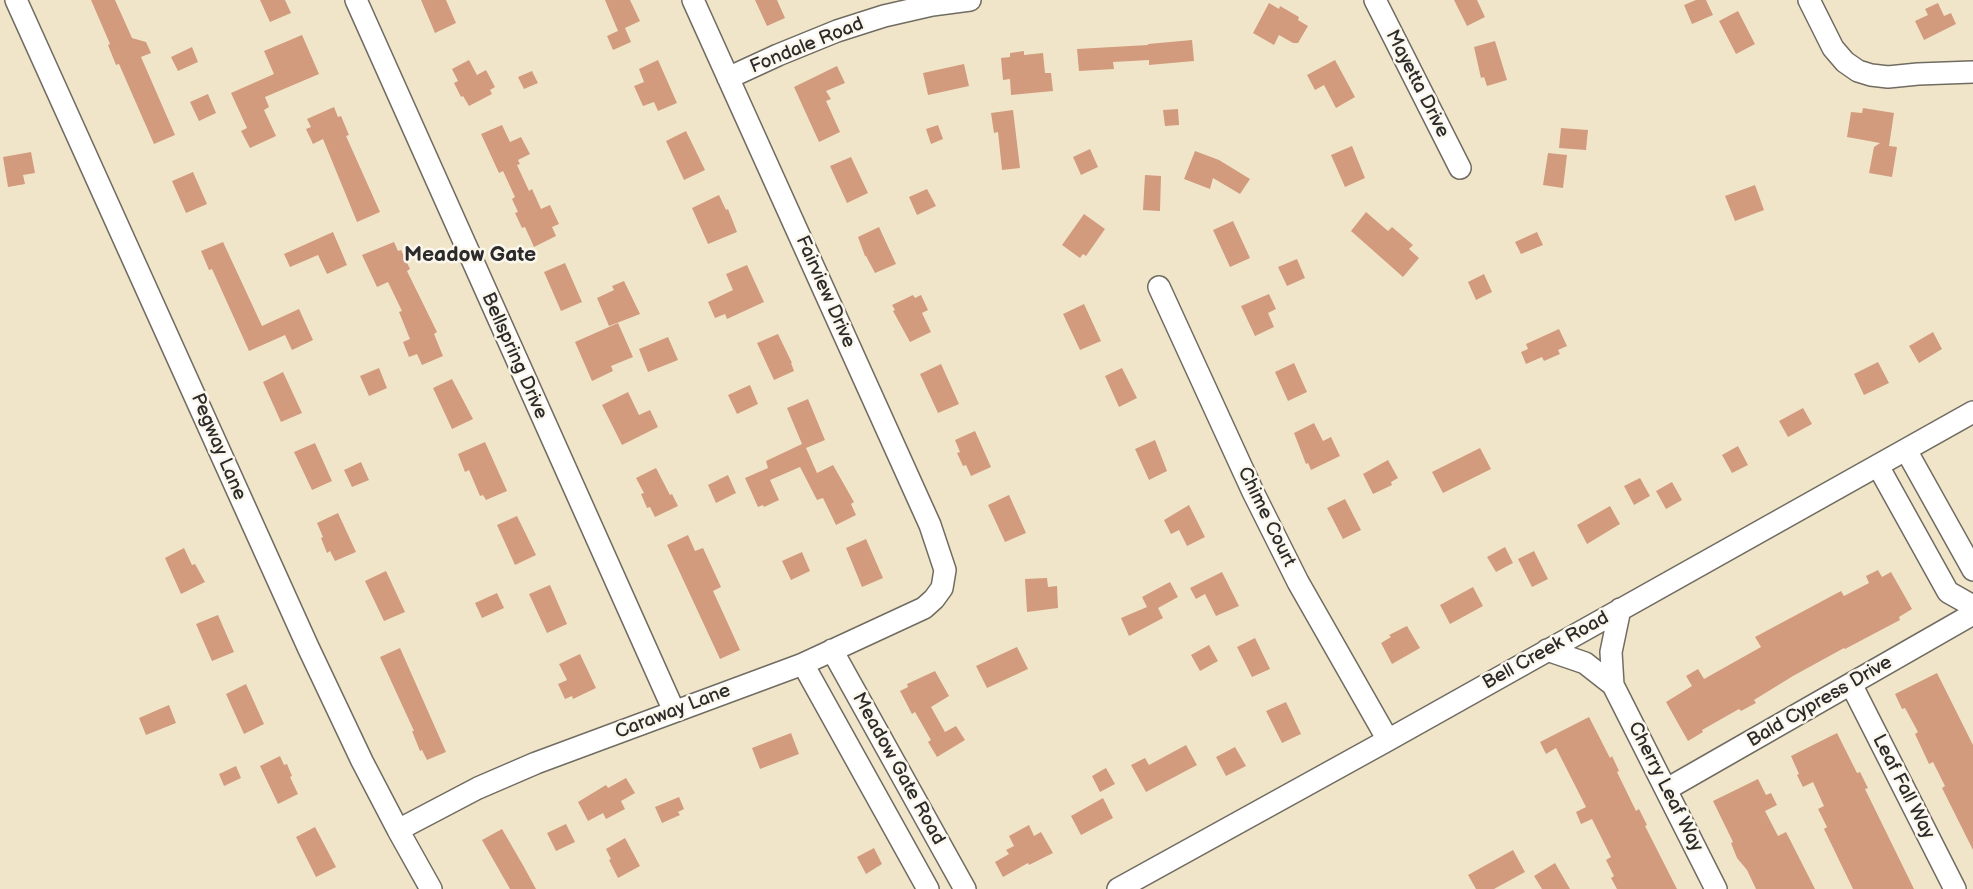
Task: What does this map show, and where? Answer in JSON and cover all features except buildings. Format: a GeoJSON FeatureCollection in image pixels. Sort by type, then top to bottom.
{"type":"FeatureCollection","features":[{"type":"Feature","properties":{"kind":"street","name":"Pegway Lane"},"geometry":{"type":"LineString","coordinates":[[16,0],[302,634],[362,761],[431,889]]}},
{"type":"Feature","properties":{"kind":"street","name":"Bellspring Drive"},"geometry":{"type":"LineString","coordinates":[[356,0],[674,711]]}},
{"type":"Feature","properties":{"kind":"street","name":"Fairview Drive"},"geometry":{"type":"LineString","coordinates":[[693,0],[930,525],[945,570],[942,588]]}},
{"type":"Feature","properties":{"kind":"street","name":"Fondale Road"},"geometry":{"type":"LineString","coordinates":[[729,78],[837,31],[932,5],[970,0]]}},
{"type":"Feature","properties":{"kind":"street","name":"Mayetta Drive"},"geometry":{"type":"LineString","coordinates":[[1375,0],[1460,169]]}},
{"type":"Feature","properties":{"kind":"street"},"geometry":{"type":"LineString","coordinates":[[1809,0],[1833,48],[1845,62],[1858,71],[1888,77],[1973,72]]}},
{"type":"Feature","properties":{"kind":"street","name":"Chime Court"},"geometry":{"type":"LineString","coordinates":[[1158,287],[1247,480],[1298,582],[1388,740]]}},
{"type":"Feature","properties":{"kind":"street","name":"Bell Creek Road"},"geometry":{"type":"LineString","coordinates":[[1118,889],[1973,412]]}},
{"type":"Feature","properties":{"kind":"street"},"geometry":{"type":"LineString","coordinates":[[1906,450],[1973,570]]}},
{"type":"Feature","properties":{"kind":"street"},"geometry":{"type":"LineString","coordinates":[[1878,467],[1948,592],[1973,606]]}},
{"type":"Feature","properties":{"kind":"street","name":"Caraway Lane"},"geometry":{"type":"LineString","coordinates":[[398,831],[478,788],[524,768],[803,664],[924,608],[942,588]]}},
{"type":"Feature","properties":{"kind":"street","name":"Cherry Leaf Way"},"geometry":{"type":"LineString","coordinates":[[1620,610],[1611,652],[1613,685],[1716,889]]}},
{"type":"Feature","properties":{"kind":"street","name":"Bald Cypress Drive"},"geometry":{"type":"LineString","coordinates":[[1667,789],[1973,614]]}},
{"type":"Feature","properties":{"kind":"street","name":"Meadow Gate Road"},"geometry":{"type":"LineString","coordinates":[[832,650],[965,889]]}},
{"type":"Feature","properties":{"kind":"street","name":"Cherry Leaf Way"},"geometry":{"type":"LineString","coordinates":[[1547,650],[1585,663],[1613,685]]}},
{"type":"Feature","properties":{"kind":"street","name":"Meadow Gate Road"},"geometry":{"type":"LineString","coordinates":[[803,664],[928,889]]}},
{"type":"Feature","properties":{"kind":"street","name":"Leaf Fall Way"},"geometry":{"type":"LineString","coordinates":[[1851,684],[1955,889]]}},
{"type":"Feature","properties":{"kind":"district","name":"Meadow Gate"},"geometry":{"type":"Point","coordinates":[470,256]}}]}
